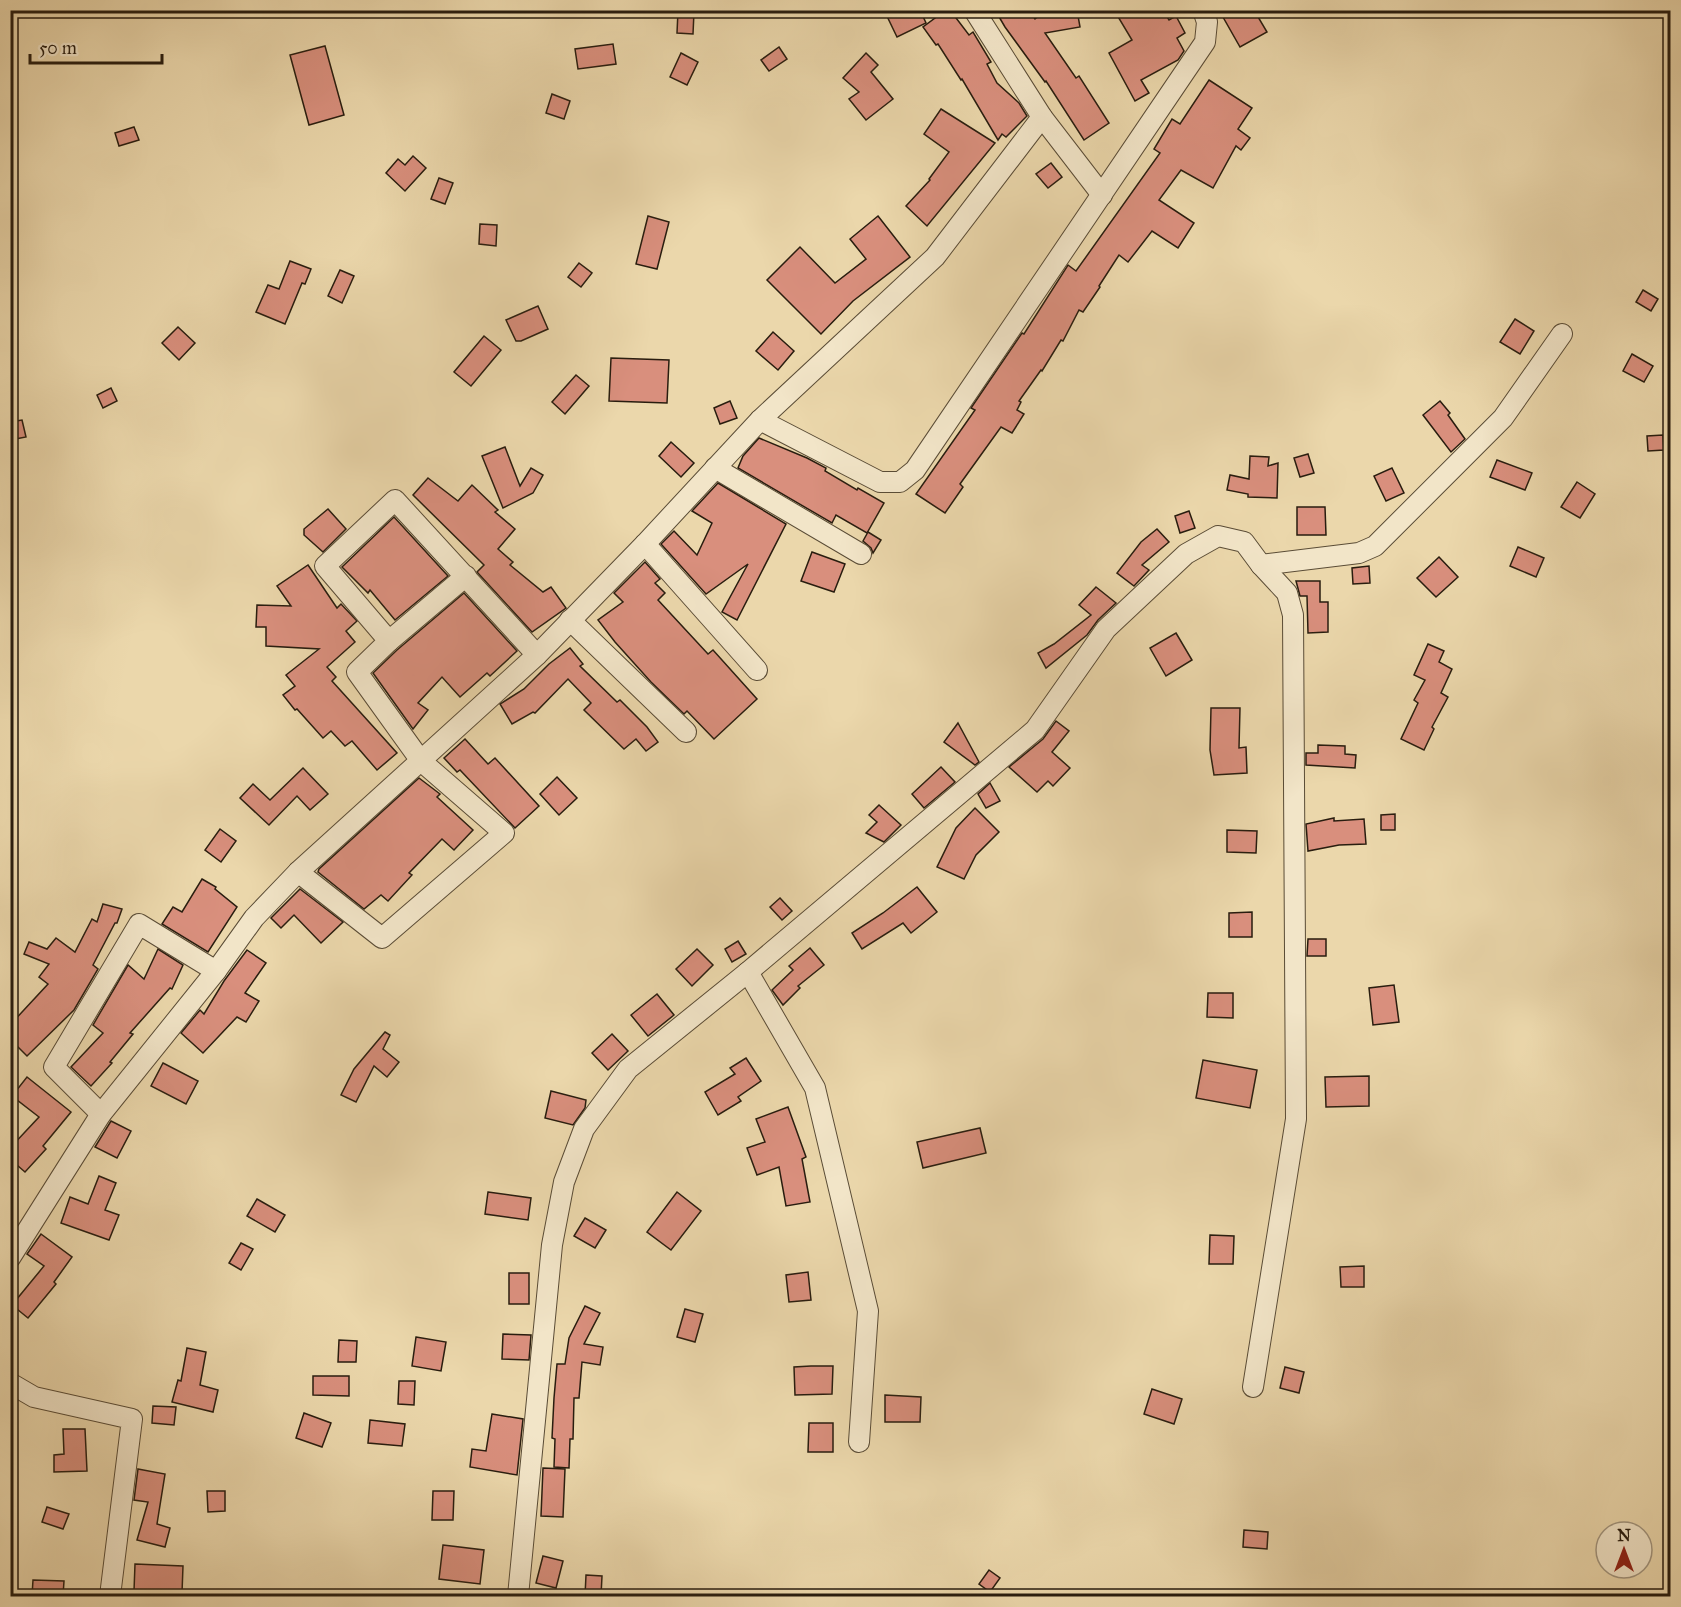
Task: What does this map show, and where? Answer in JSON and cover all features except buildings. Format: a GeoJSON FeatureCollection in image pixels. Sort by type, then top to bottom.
{"type":"FeatureCollection","features":[{"type":"Feature","properties":{"kind":"street"},"geometry":{"type":"LineString","coordinates":[[974,10],[1042,117],[1102,195]]}},
{"type":"Feature","properties":{"kind":"street"},"geometry":{"type":"LineString","coordinates":[[760,420],[880,482],[900,482],[915,470],[1205,42],[1207,22],[1203,10]]}},
{"type":"Feature","properties":{"kind":"street"},"geometry":{"type":"LineString","coordinates":[[10,1258],[101,1114],[216,971],[254,918],[298,872],[537,655],[645,544],[760,420],[935,257],[1042,117]]}},
{"type":"Feature","properties":{"kind":"street"},"geometry":{"type":"LineString","coordinates":[[1261,565],[1359,553],[1375,546],[1503,418],[1562,334]]}},
{"type":"Feature","properties":{"kind":"street"},"geometry":{"type":"LineString","coordinates":[[715,468],[861,554]]}},
{"type":"Feature","properties":{"kind":"street"},"geometry":{"type":"LineString","coordinates":[[390,641],[325,566],[395,500],[537,655]]}},
{"type":"Feature","properties":{"kind":"street"},"geometry":{"type":"LineString","coordinates":[[518,1596],[552,1245],[564,1182],[584,1129],[628,1070],[1035,730],[1106,629],[1186,554],[1218,536],[1244,542],[1261,565],[1287,593],[1293,615],[1296,1119],[1253,1387]]}},
{"type":"Feature","properties":{"kind":"street"},"geometry":{"type":"LineString","coordinates":[[645,544],[757,670]]}},
{"type":"Feature","properties":{"kind":"street"},"geometry":{"type":"LineString","coordinates":[[298,872],[382,938],[504,833],[421,761],[357,672],[466,576]]}},
{"type":"Feature","properties":{"kind":"street"},"geometry":{"type":"LineString","coordinates":[[570,620],[686,732]]}},
{"type":"Feature","properties":{"kind":"street"},"geometry":{"type":"LineString","coordinates":[[101,1114],[54,1067],[139,924],[216,971]]}},
{"type":"Feature","properties":{"kind":"street"},"geometry":{"type":"LineString","coordinates":[[748,972],[815,1088],[868,1311],[859,1442]]}},
{"type":"Feature","properties":{"kind":"street"},"geometry":{"type":"LineString","coordinates":[[10,1383],[34,1397],[132,1419],[111,1596]]}}]}
